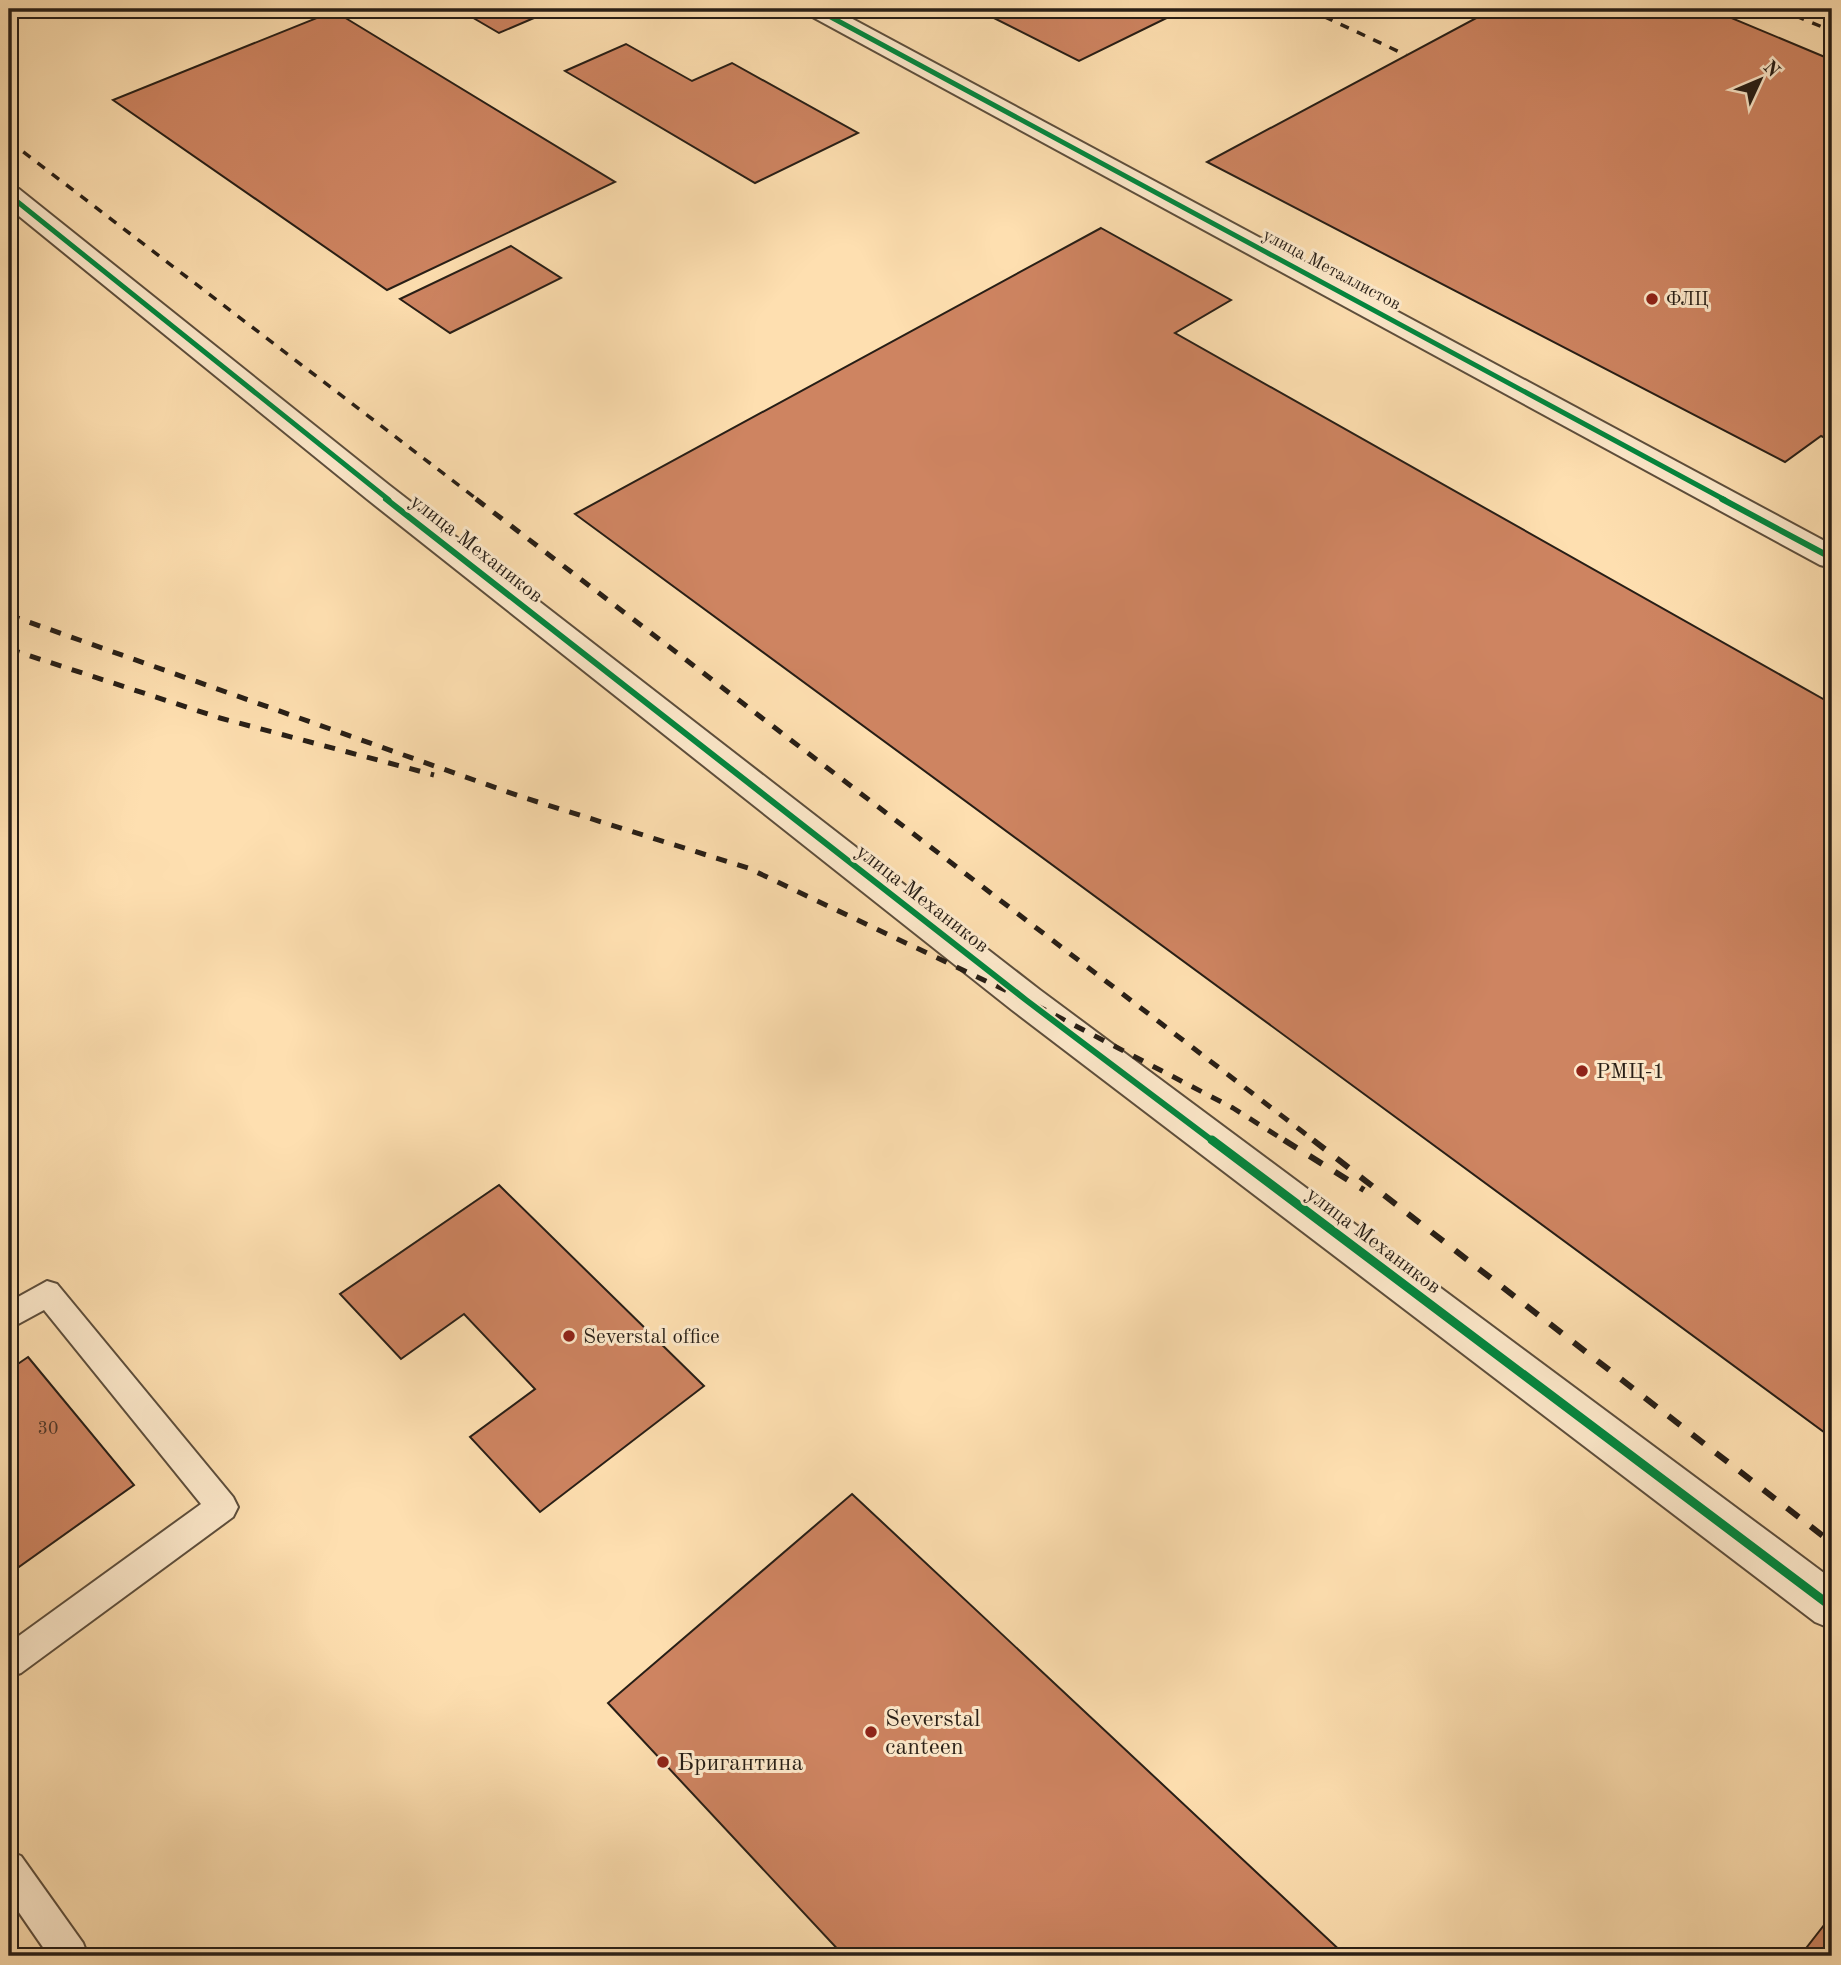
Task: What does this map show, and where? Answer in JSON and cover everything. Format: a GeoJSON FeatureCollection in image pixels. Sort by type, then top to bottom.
{"type":"FeatureCollection","features":[{"type":"Feature","properties":{"kind":"street","name":"улица Металлистов"},"geometry":{"type":"LineString","coordinates":[[816,9],[1832,558]]}},
{"type":"Feature","properties":{"kind":"street","name":"улица Механиков"},"geometry":{"type":"LineString","coordinates":[[9,195],[378,492],[1026,1000],[1832,1606]]}},
{"type":"Feature","properties":{"kind":"lane"},"geometry":{"type":"LineString","coordinates":[[9,1317],[47,1293],[222,1507],[9,1662]]}},
{"type":"Feature","properties":{"kind":"lane"},"geometry":{"type":"LineString","coordinates":[[9,1868],[70,1956]]}},
{"type":"Feature","properties":{"kind":"building"},"geometry":{"type":"Polygon","coordinates":[[[458,9],[555,9],[499,33],[458,9]]]}},
{"type":"Feature","properties":{"kind":"building"},"geometry":{"type":"Polygon","coordinates":[[[976,9],[1185,9],[1079,61],[976,9]]]}},
{"type":"Feature","properties":{"kind":"building","name":"ФЛЦ"},"geometry":{"type":"Polygon","coordinates":[[[1493,9],[1710,9],[1832,60],[1832,441],[1821,436],[1785,462],[1207,162],[1493,9]]]}},
{"type":"Feature","properties":{"kind":"building"},"geometry":{"type":"Polygon","coordinates":[[[334,11],[615,182],[387,290],[113,100],[334,11]]]}},
{"type":"Feature","properties":{"kind":"building"},"geometry":{"type":"Polygon","coordinates":[[[626,44],[692,81],[732,63],[858,133],[755,183],[565,71],[626,44]]]}},
{"type":"Feature","properties":{"kind":"building","name":"РМЦ-1"},"geometry":{"type":"Polygon","coordinates":[[[1101,228],[1231,300],[1175,333],[1832,704],[1832,1438],[575,514],[1101,228]]]}},
{"type":"Feature","properties":{"kind":"building"},"geometry":{"type":"Polygon","coordinates":[[[511,246],[561,278],[450,333],[400,299],[511,246]]]}},
{"type":"Feature","properties":{"kind":"building","name":"Severstal office"},"geometry":{"type":"Polygon","coordinates":[[[499,1185],[704,1386],[540,1512],[470,1437],[535,1389],[464,1314],[401,1359],[340,1294],[499,1185]]]}},
{"type":"Feature","properties":{"kind":"building"},"geometry":{"type":"Polygon","coordinates":[[[28,1357],[134,1485],[9,1574],[9,1370],[28,1357]]]}},
{"type":"Feature","properties":{"kind":"building","name":"Severstal canteen"},"geometry":{"type":"Polygon","coordinates":[[[852,1494],[1346,1956],[844,1956],[608,1703],[852,1494]]]}},
{"type":"Feature","properties":{"kind":"building"},"geometry":{"type":"Polygon","coordinates":[[[1828,1920],[1832,1924],[1832,1956],[1800,1956],[1828,1920]]]}},
{"type":"Feature","properties":{"kind":"railway"},"geometry":{"type":"LineString","coordinates":[[1308,9],[1406,55]]}},
{"type":"Feature","properties":{"kind":"railway"},"geometry":{"type":"LineString","coordinates":[[1779,9],[1832,31]]}},
{"type":"Feature","properties":{"kind":"railway"},"geometry":{"type":"LineString","coordinates":[[9,141],[478,500]]}},
{"type":"Feature","properties":{"kind":"railway"},"geometry":{"type":"LineString","coordinates":[[476,499],[1316,1142]]}},
{"type":"Feature","properties":{"kind":"railway"},"geometry":{"type":"LineString","coordinates":[[9,615],[522,797],[748,868],[1026,1000],[1233,1108],[1287,1142]]}},
{"type":"Feature","properties":{"kind":"railway"},"geometry":{"type":"LineString","coordinates":[[9,649],[220,718],[434,775]]}},
{"type":"Feature","properties":{"kind":"railway"},"geometry":{"type":"LineString","coordinates":[[1284,1140],[1364,1190]]}},
{"type":"Feature","properties":{"kind":"railway"},"geometry":{"type":"LineString","coordinates":[[1313,1140],[1832,1543]]}},
{"type":"Feature","properties":{"kind":"cycle path"},"geometry":{"type":"LineString","coordinates":[[816,9],[1832,558]]}},
{"type":"Feature","properties":{"kind":"cycle path"},"geometry":{"type":"LineString","coordinates":[[9,195],[378,492],[1026,1000],[1832,1607]]}},
{"type":"Feature","properties":{"kind":"place","name":"ФЛЦ"},"geometry":{"type":"Point","coordinates":[1652,299]}},
{"type":"Feature","properties":{"kind":"place","name":"РМЦ-1"},"geometry":{"type":"Point","coordinates":[1582,1071]}},
{"type":"Feature","properties":{"kind":"place","name":"Severstal office"},"geometry":{"type":"Point","coordinates":[569,1336]}},
{"type":"Feature","properties":{"kind":"place","name":"Severstal canteen"},"geometry":{"type":"Point","coordinates":[871,1732]}},
{"type":"Feature","properties":{"kind":"place","name":"Бригантина"},"geometry":{"type":"Point","coordinates":[663,1762]}}]}
